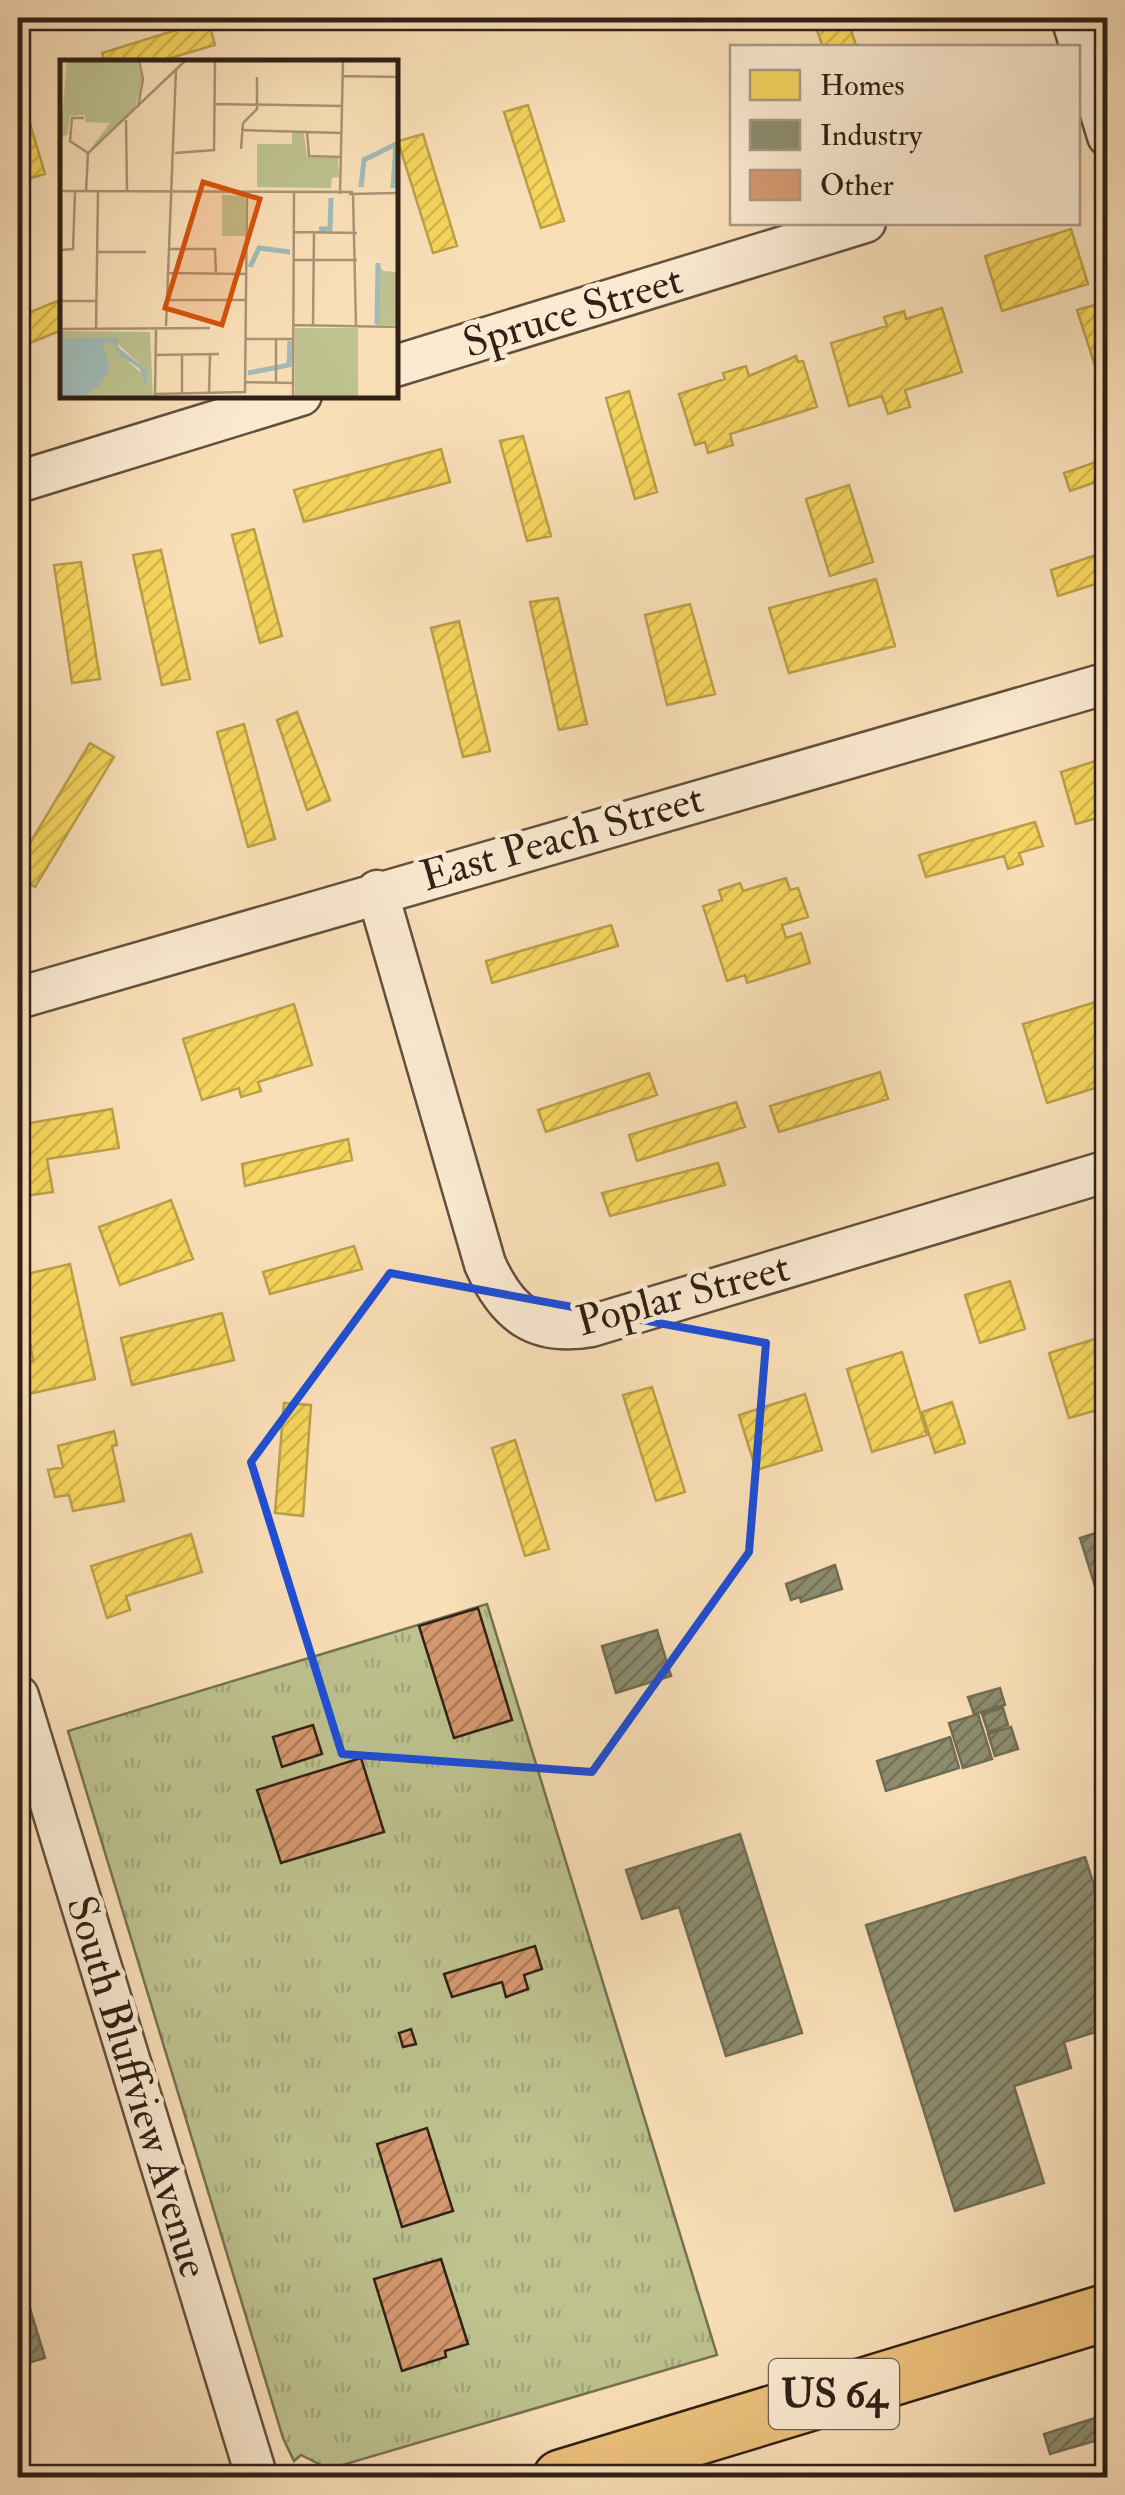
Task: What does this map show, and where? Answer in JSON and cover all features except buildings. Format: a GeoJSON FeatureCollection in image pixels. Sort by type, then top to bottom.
{"type":"FeatureCollection","features":[{"type":"Feature","properties":{"kind":"highway","name":"US 64"},"geometry":{"type":"LineString","coordinates":[[561,2478],[1108,2312]]}},
{"type":"Feature","properties":{"kind":"street"},"geometry":{"type":"LineString","coordinates":[[1072,18],[1108,136]]}},
{"type":"Feature","properties":{"kind":"street"},"geometry":{"type":"LineString","coordinates":[[1080,157],[1108,148]]}},
{"type":"Feature","properties":{"kind":"street","name":"Spruce Street"},"geometry":{"type":"LineString","coordinates":[[398,365],[855,225]]}},
{"type":"Feature","properties":{"kind":"street"},"geometry":{"type":"LineString","coordinates":[[18,482],[291,398]]}},
{"type":"Feature","properties":{"kind":"street","name":"East Peach Street"},"geometry":{"type":"LineString","coordinates":[[18,998],[377,891],[1108,683]]}},
{"type":"Feature","properties":{"kind":"street","name":"Poplar Street"},"geometry":{"type":"LineString","coordinates":[[377,891],[485,1264],[506,1303],[525,1321],[568,1330],[590,1326],[1108,1172]]}},
{"type":"Feature","properties":{"kind":"street","name":"South Bluffview Avenue"},"geometry":{"type":"LineString","coordinates":[[18,1696],[256,2478]]}},
{"type":"Feature","properties":{"kind":"highlighted area"},"geometry":{"type":"Polygon","coordinates":[[[390,1273],[766,1343],[749,1552],[592,1772],[342,1754],[251,1462],[390,1273]]]}},
{"type":"Feature","properties":{"kind":"green space"},"geometry":{"type":"Polygon","coordinates":[[[487,1604],[717,2355],[329,2469],[301,2455],[294,2461],[283,2438],[68,1731],[487,1604]]]}}]}
